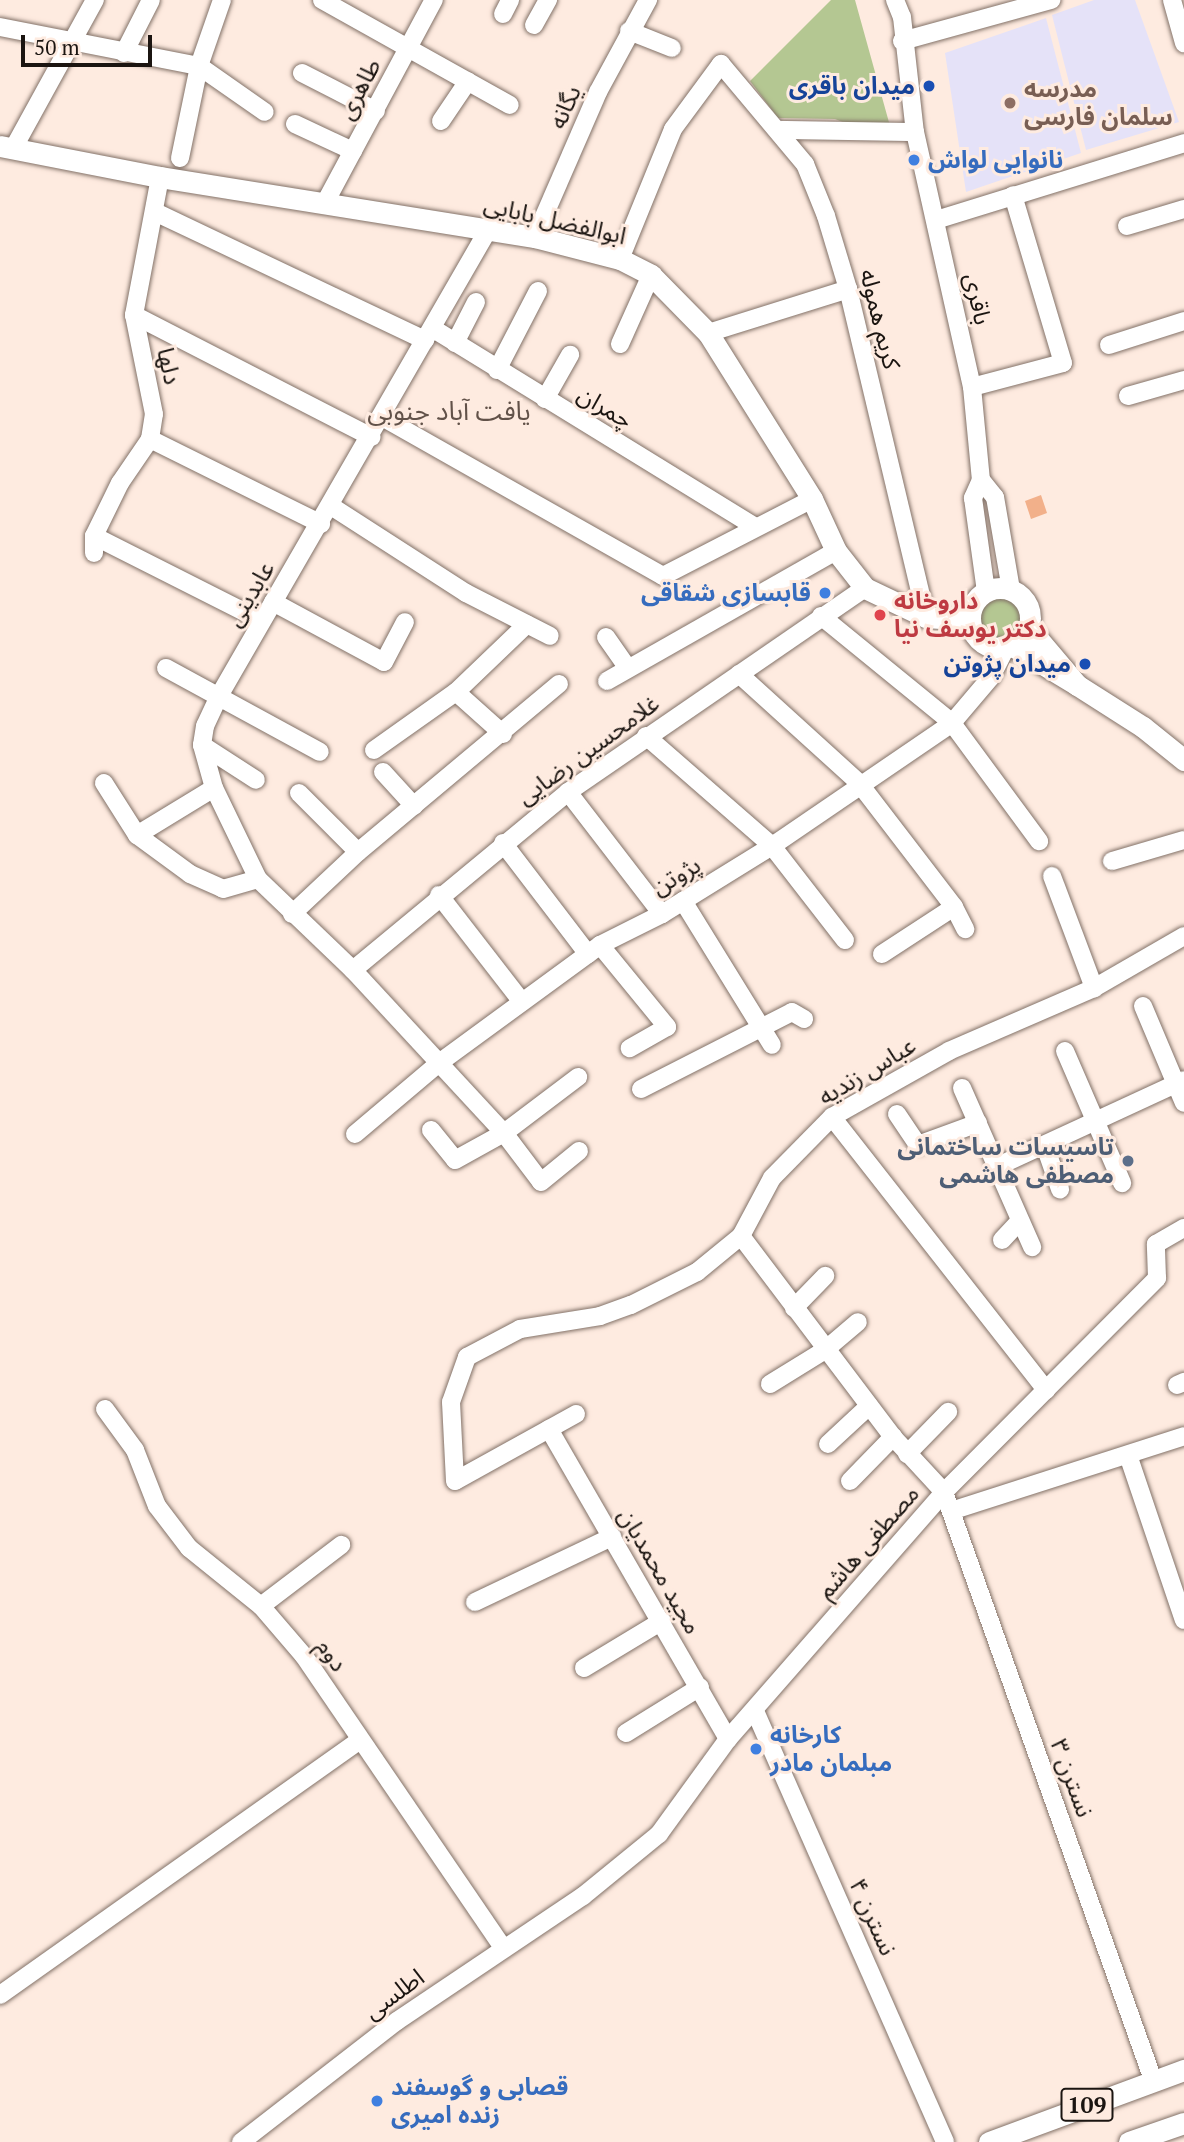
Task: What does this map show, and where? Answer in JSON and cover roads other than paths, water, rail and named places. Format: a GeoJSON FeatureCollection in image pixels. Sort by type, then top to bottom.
{"type":"FeatureCollection","features":[{"type":"Feature","properties":{"kind":"main road","name":"ابوالفضل بابایی"},"geometry":{"type":"LineString","coordinates":[[6,147],[160,177],[326,201],[535,237],[620,260],[651,275],[708,334],[812,499],[836,551],[865,588],[926,617],[970,620]]}},
{"type":"Feature","properties":{"kind":"main road"},"geometry":{"type":"LineString","coordinates":[[1077,685],[1028,627],[1028,609],[1011,590],[986,592],[974,603],[970,620],[981,641],[1009,646],[1077,685],[1159,738],[1184,760]]}},
{"type":"Feature","properties":{"kind":"main road"},"geometry":{"type":"LineString","coordinates":[[1009,646],[1028,627]]}},
{"type":"Feature","properties":{"kind":"main road","name":"109"},"geometry":{"type":"LineString","coordinates":[[989,2142],[1184,2070]]}},
{"type":"Feature","properties":{"kind":"main road","name":"109"},"geometry":{"type":"LineString","coordinates":[[1129,2142],[1184,2123]]}},
{"type":"Feature","properties":{"kind":"street"},"geometry":{"type":"LineString","coordinates":[[6,147],[75,42],[95,0]]}},
{"type":"Feature","properties":{"kind":"street"},"geometry":{"type":"LineString","coordinates":[[124,54],[151,0]]}},
{"type":"Feature","properties":{"kind":"street"},"geometry":{"type":"LineString","coordinates":[[180,158],[199,66],[222,0]]}},
{"type":"Feature","properties":{"kind":"street"},"geometry":{"type":"LineString","coordinates":[[322,0],[510,105]]}},
{"type":"Feature","properties":{"kind":"street","name":"طاهری"},"geometry":{"type":"LineString","coordinates":[[326,201],[434,0]]}},
{"type":"Feature","properties":{"kind":"street"},"geometry":{"type":"LineString","coordinates":[[534,25],[548,0]]}},
{"type":"Feature","properties":{"kind":"street","name":"یگانه"},"geometry":{"type":"LineString","coordinates":[[535,237],[629,31],[648,0]]}},
{"type":"Feature","properties":{"kind":"street"},"geometry":{"type":"LineString","coordinates":[[895,0],[902,17]]}},
{"type":"Feature","properties":{"kind":"street"},"geometry":{"type":"LineString","coordinates":[[902,17],[908,0]]}},
{"type":"Feature","properties":{"kind":"street"},"geometry":{"type":"LineString","coordinates":[[902,41],[1051,0]]}},
{"type":"Feature","properties":{"kind":"street"},"geometry":{"type":"LineString","coordinates":[[1172,0],[1184,43]]}},
{"type":"Feature","properties":{"kind":"street","name":"باقری"},"geometry":{"type":"LineString","coordinates":[[902,17],[902,41],[915,132],[972,387],[981,480],[974,498],[986,592]]}},
{"type":"Feature","properties":{"kind":"street"},"geometry":{"type":"LineString","coordinates":[[0,27],[124,54],[199,66],[265,112]]}},
{"type":"Feature","properties":{"kind":"street"},"geometry":{"type":"LineString","coordinates":[[629,31],[672,48]]}},
{"type":"Feature","properties":{"kind":"street","name":"کریم هموله"},"geometry":{"type":"LineString","coordinates":[[620,260],[673,129],[721,64],[781,130],[805,164],[848,289],[926,617]]}},
{"type":"Feature","properties":{"kind":"street"},"geometry":{"type":"LineString","coordinates":[[302,73],[376,111]]}},
{"type":"Feature","properties":{"kind":"street"},"geometry":{"type":"LineString","coordinates":[[441,121],[468,81]]}},
{"type":"Feature","properties":{"kind":"street"},"geometry":{"type":"LineString","coordinates":[[295,124],[354,151]]}},
{"type":"Feature","properties":{"kind":"street"},"geometry":{"type":"LineString","coordinates":[[781,130],[915,132]]}},
{"type":"Feature","properties":{"kind":"street"},"geometry":{"type":"LineString","coordinates":[[936,220],[1184,143]]}},
{"type":"Feature","properties":{"kind":"street","name":"دلها"},"geometry":{"type":"LineString","coordinates":[[150,439],[154,414],[134,315],[160,177]]}},
{"type":"Feature","properties":{"kind":"street"},"geometry":{"type":"LineString","coordinates":[[972,387],[1063,363],[1013,195]]}},
{"type":"Feature","properties":{"kind":"street"},"geometry":{"type":"LineString","coordinates":[[1127,226],[1184,209]]}},
{"type":"Feature","properties":{"kind":"street","name":"چمران"},"geometry":{"type":"LineString","coordinates":[[155,212],[429,334],[455,343],[754,526]]}},
{"type":"Feature","properties":{"kind":"street","name":"عابدینی"},"geometry":{"type":"LineString","coordinates":[[202,745],[205,726],[219,696],[321,524],[488,230]]}},
{"type":"Feature","properties":{"kind":"street"},"geometry":{"type":"LineString","coordinates":[[620,344],[651,275]]}},
{"type":"Feature","properties":{"kind":"street"},"geometry":{"type":"LineString","coordinates":[[708,334],[848,289]]}},
{"type":"Feature","properties":{"kind":"street"},"geometry":{"type":"LineString","coordinates":[[498,370],[538,291]]}},
{"type":"Feature","properties":{"kind":"street"},"geometry":{"type":"LineString","coordinates":[[455,343],[476,302]]}},
{"type":"Feature","properties":{"kind":"street"},"geometry":{"type":"LineString","coordinates":[[134,315],[371,437]]}},
{"type":"Feature","properties":{"kind":"street"},"geometry":{"type":"LineString","coordinates":[[1109,345],[1184,321]]}},
{"type":"Feature","properties":{"kind":"street"},"geometry":{"type":"LineString","coordinates":[[545,400],[570,355]]}},
{"type":"Feature","properties":{"kind":"street"},"geometry":{"type":"LineString","coordinates":[[1128,396],[1184,380]]}},
{"type":"Feature","properties":{"kind":"street"},"geometry":{"type":"LineString","coordinates":[[382,417],[663,576],[754,526],[812,499]]}},
{"type":"Feature","properties":{"kind":"street"},"geometry":{"type":"LineString","coordinates":[[262,621],[94,545],[120,483],[150,439],[321,524]]}},
{"type":"Feature","properties":{"kind":"street"},"geometry":{"type":"LineString","coordinates":[[981,480],[995,497],[1011,590]]}},
{"type":"Feature","properties":{"kind":"street"},"geometry":{"type":"LineString","coordinates":[[331,506],[466,593],[550,636]]}},
{"type":"Feature","properties":{"kind":"street"},"geometry":{"type":"LineString","coordinates":[[607,681],[836,551]]}},
{"type":"Feature","properties":{"kind":"street","name":"غلامحسین رضایی"},"geometry":{"type":"LineString","coordinates":[[354,970],[439,894],[568,792],[865,588]]}},
{"type":"Feature","properties":{"kind":"street"},"geometry":{"type":"LineString","coordinates":[[273,603],[384,662],[405,622]]}},
{"type":"Feature","properties":{"kind":"street"},"geometry":{"type":"LineString","coordinates":[[821,617],[952,723],[1040,841]]}},
{"type":"Feature","properties":{"kind":"street"},"geometry":{"type":"LineString","coordinates":[[374,750],[456,692],[527,624]]}},
{"type":"Feature","properties":{"kind":"street"},"geometry":{"type":"LineString","coordinates":[[606,637],[628,668]]}},
{"type":"Feature","properties":{"kind":"street","name":"پژوتن"},"geometry":{"type":"LineString","coordinates":[[355,1134],[439,1063],[594,950],[662,914],[772,846],[859,783],[952,723],[991,677],[1009,646]]}},
{"type":"Feature","properties":{"kind":"street"},"geometry":{"type":"LineString","coordinates":[[166,668],[320,752]]}},
{"type":"Feature","properties":{"kind":"street"},"geometry":{"type":"LineString","coordinates":[[739,674],[859,783],[954,907],[965,929]]}},
{"type":"Feature","properties":{"kind":"street"},"geometry":{"type":"LineString","coordinates":[[292,914],[358,852],[503,734],[559,684]]}},
{"type":"Feature","properties":{"kind":"street"},"geometry":{"type":"LineString","coordinates":[[456,692],[503,734]]}},
{"type":"Feature","properties":{"kind":"street"},"geometry":{"type":"LineString","coordinates":[[646,736],[772,846],[845,940]]}},
{"type":"Feature","properties":{"kind":"street"},"geometry":{"type":"LineString","coordinates":[[202,745],[256,780]]}},
{"type":"Feature","properties":{"kind":"street"},"geometry":{"type":"LineString","coordinates":[[202,745],[214,788],[258,879],[354,970],[503,1133],[541,1182],[579,1151]]}},
{"type":"Feature","properties":{"kind":"street"},"geometry":{"type":"LineString","coordinates":[[383,772],[414,806]]}},
{"type":"Feature","properties":{"kind":"street"},"geometry":{"type":"LineString","coordinates":[[104,783],[136,835],[190,874],[223,888],[258,879]]}},
{"type":"Feature","properties":{"kind":"street"},"geometry":{"type":"LineString","coordinates":[[136,835],[214,788]]}},
{"type":"Feature","properties":{"kind":"street"},"geometry":{"type":"LineString","coordinates":[[568,792],[662,914]]}},
{"type":"Feature","properties":{"kind":"street"},"geometry":{"type":"LineString","coordinates":[[299,793],[358,852]]}},
{"type":"Feature","properties":{"kind":"street"},"geometry":{"type":"LineString","coordinates":[[1112,861],[1184,841]]}},
{"type":"Feature","properties":{"kind":"street"},"geometry":{"type":"LineString","coordinates":[[503,843],[594,950],[667,1027],[629,1048]]}},
{"type":"Feature","properties":{"kind":"street"},"geometry":{"type":"LineString","coordinates":[[1052,876],[1094,988]]}},
{"type":"Feature","properties":{"kind":"street"},"geometry":{"type":"LineString","coordinates":[[439,894],[522,1002]]}},
{"type":"Feature","properties":{"kind":"street"},"geometry":{"type":"LineString","coordinates":[[683,901],[768,1037]]}},
{"type":"Feature","properties":{"kind":"street"},"geometry":{"type":"LineString","coordinates":[[882,954],[954,907]]}},
{"type":"Feature","properties":{"kind":"street","name":"عباس زندیه"},"geometry":{"type":"LineString","coordinates":[[549,1429],[456,1481],[451,1402],[467,1357],[520,1329],[600,1316],[631,1305],[697,1272],[741,1236],[772,1178],[832,1117],[949,1052],[1094,988],[1184,936]]}},
{"type":"Feature","properties":{"kind":"street"},"geometry":{"type":"LineString","coordinates":[[1143,1006],[1180,1082],[1184,1103]]}},
{"type":"Feature","properties":{"kind":"street"},"geometry":{"type":"LineString","coordinates":[[641,1089],[768,1037],[792,1012],[804,1019]]}},
{"type":"Feature","properties":{"kind":"street"},"geometry":{"type":"LineString","coordinates":[[1065,1051],[1122,1183]]}},
{"type":"Feature","properties":{"kind":"street"},"geometry":{"type":"LineString","coordinates":[[431,1130],[456,1160],[503,1133],[578,1077]]}},
{"type":"Feature","properties":{"kind":"street"},"geometry":{"type":"LineString","coordinates":[[996,1167],[1180,1082]]}},
{"type":"Feature","properties":{"kind":"street"},"geometry":{"type":"LineString","coordinates":[[962,1088],[1017,1223],[1032,1247]]}},
{"type":"Feature","properties":{"kind":"street"},"geometry":{"type":"LineString","coordinates":[[897,1114],[918,1145],[978,1123]]}},
{"type":"Feature","properties":{"kind":"street"},"geometry":{"type":"LineString","coordinates":[[832,1117],[1046,1390]]}},
{"type":"Feature","properties":{"kind":"street"},"geometry":{"type":"LineString","coordinates":[[1045,1146],[1060,1189]]}},
{"type":"Feature","properties":{"kind":"street"},"geometry":{"type":"LineString","coordinates":[[1002,1240],[1017,1223]]}},
{"type":"Feature","properties":{"kind":"street","name":"مصطفی هاشم"},"geometry":{"type":"LineString","coordinates":[[583,1896],[660,1834],[727,1739],[755,1711],[944,1492],[1157,1278],[1156,1244],[1184,1228]]}},
{"type":"Feature","properties":{"kind":"street"},"geometry":{"type":"LineString","coordinates":[[741,1236],[893,1437],[944,1492]]}},
{"type":"Feature","properties":{"kind":"street"},"geometry":{"type":"LineString","coordinates":[[794,1308],[825,1276]]}},
{"type":"Feature","properties":{"kind":"street"},"geometry":{"type":"LineString","coordinates":[[770,1384],[825,1350],[858,1322]]}},
{"type":"Feature","properties":{"kind":"street"},"geometry":{"type":"LineString","coordinates":[[828,1444],[869,1406]]}},
{"type":"Feature","properties":{"kind":"street","name":"دوم"},"geometry":{"type":"LineString","coordinates":[[105,1409],[135,1450],[157,1506],[188,1548],[261,1606],[304,1656],[503,1948]]}},
{"type":"Feature","properties":{"kind":"street"},"geometry":{"type":"LineString","coordinates":[[907,1454],[948,1412]]}},
{"type":"Feature","properties":{"kind":"street"},"geometry":{"type":"LineString","coordinates":[[549,1429],[576,1414]]}},
{"type":"Feature","properties":{"kind":"street","name":"مجید محمدیان"},"geometry":{"type":"LineString","coordinates":[[549,1429],[700,1687],[727,1739]]}},
{"type":"Feature","properties":{"kind":"street"},"geometry":{"type":"LineString","coordinates":[[951,1511],[1184,1436]]}},
{"type":"Feature","properties":{"kind":"street"},"geometry":{"type":"LineString","coordinates":[[850,1481],[893,1437]]}},
{"type":"Feature","properties":{"kind":"street"},"geometry":{"type":"LineString","coordinates":[[1128,1455],[1184,1620]]}},
{"type":"Feature","properties":{"kind":"street","name":"نسترن ۳"},"geometry":{"type":"LineString","coordinates":[[944,1492],[1153,2080]]}},
{"type":"Feature","properties":{"kind":"street"},"geometry":{"type":"LineString","coordinates":[[475,1602],[612,1537]]}},
{"type":"Feature","properties":{"kind":"street"},"geometry":{"type":"LineString","coordinates":[[261,1606],[341,1545]]}},
{"type":"Feature","properties":{"kind":"street"},"geometry":{"type":"LineString","coordinates":[[584,1668],[662,1621]]}},
{"type":"Feature","properties":{"kind":"street"},"geometry":{"type":"LineString","coordinates":[[626,1734],[700,1687]]}},
{"type":"Feature","properties":{"kind":"street","name":"نسترن ۴"},"geometry":{"type":"LineString","coordinates":[[755,1711],[945,2142]]}},
{"type":"Feature","properties":{"kind":"street"},"geometry":{"type":"LineString","coordinates":[[0,1995],[360,1741]]}},
{"type":"Feature","properties":{"kind":"street","name":"اطلسی"},"geometry":{"type":"LineString","coordinates":[[241,2142],[397,2021],[583,1896]]}},
{"type":"Feature","properties":{"kind":"place","name":"میدان باقری"},"geometry":{"type":"Point","coordinates":[929,86]}},
{"type":"Feature","properties":{"kind":"place","name":"مدرسه سلمان فارسی"},"geometry":{"type":"Point","coordinates":[1010,103]}},
{"type":"Feature","properties":{"kind":"place","name":"نانوایی لواش"},"geometry":{"type":"Point","coordinates":[914,160]}},
{"type":"Feature","properties":{"kind":"place","name":"قابسازی شقاقی"},"geometry":{"type":"Point","coordinates":[825,593]}},
{"type":"Feature","properties":{"kind":"place","name":"داروخانه دکتر یوسف نیا"},"geometry":{"type":"Point","coordinates":[880,615]}},
{"type":"Feature","properties":{"kind":"place","name":"میدان پژوتن"},"geometry":{"type":"Point","coordinates":[1085,664]}},
{"type":"Feature","properties":{"kind":"place","name":"تاسیسات ساختمانی مصطفی هاشمی"},"geometry":{"type":"Point","coordinates":[1128,1161]}},
{"type":"Feature","properties":{"kind":"place","name":"کارخانه مبلمان مادر"},"geometry":{"type":"Point","coordinates":[756,1749]}},
{"type":"Feature","properties":{"kind":"place","name":"قصابی و گوسفند زنده امیری"},"geometry":{"type":"Point","coordinates":[377,2101]}},
{"type":"Feature","properties":{"kind":"district","name":"یافت آباد جنوبی"},"geometry":{"type":"Point","coordinates":[449,411]}}]}
